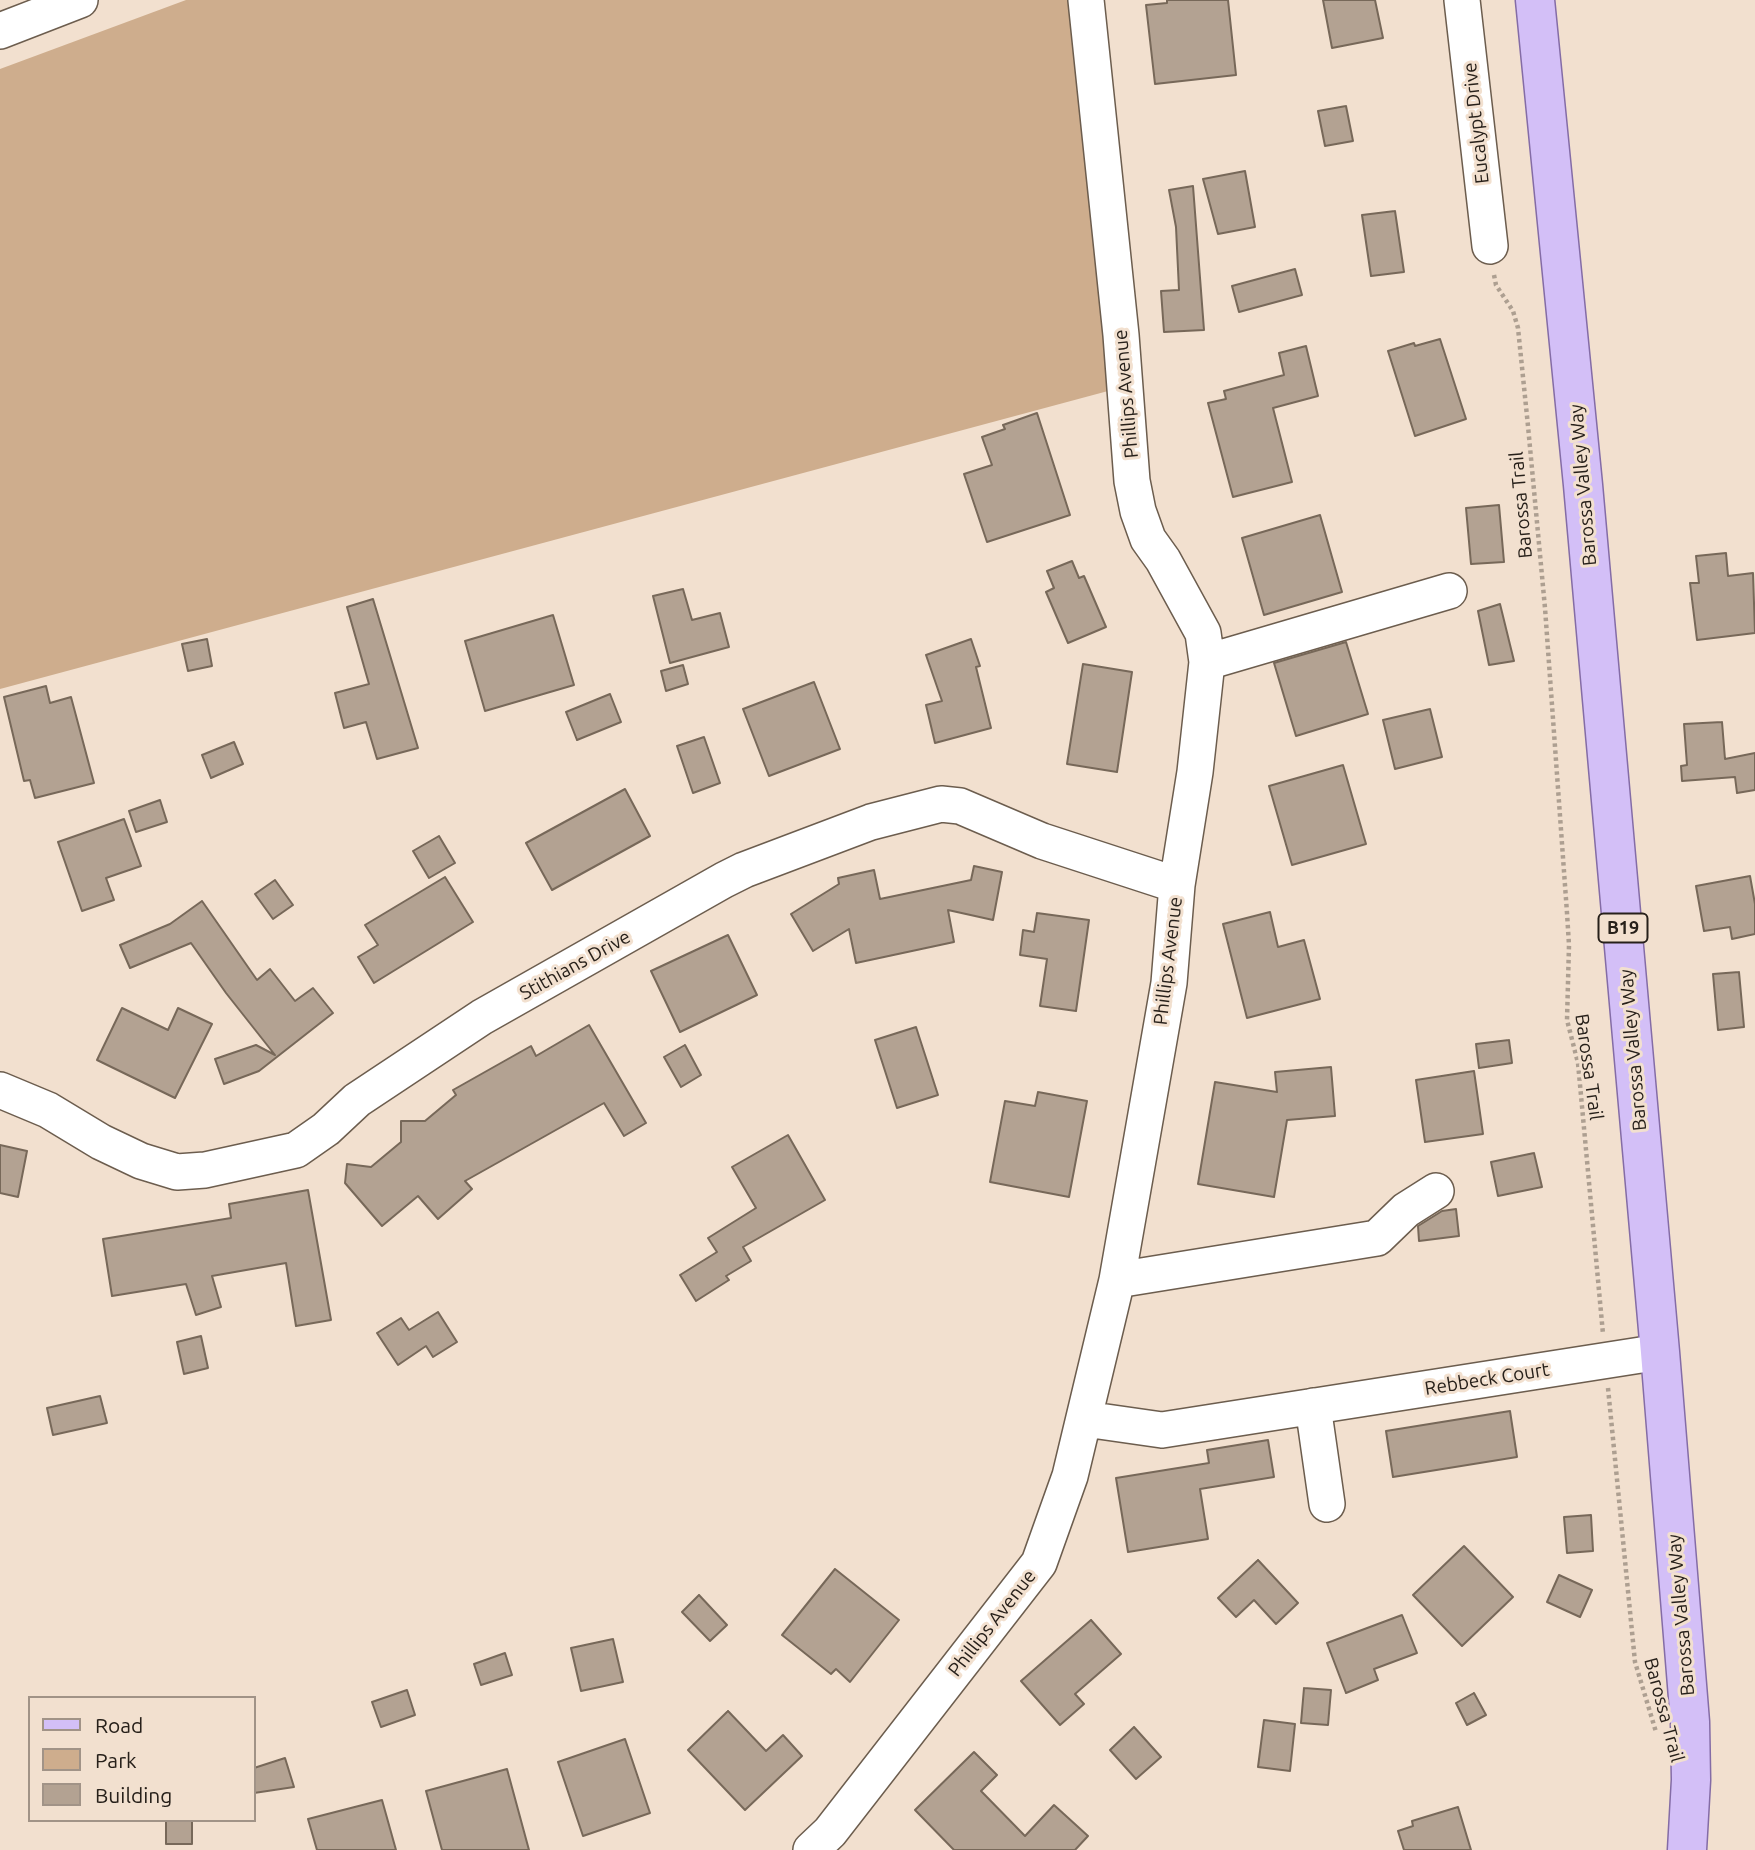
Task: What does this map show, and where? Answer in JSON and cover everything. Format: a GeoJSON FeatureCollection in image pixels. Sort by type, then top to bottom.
{"type":"FeatureCollection","features":[{"type":"Feature","properties":{"kind":"main road","name":"Barossa Valley Way"},"geometry":{"type":"LineString","coordinates":[[1535,0],[1582,471],[1660,1352],[1690,1723],[1691,1780],[1687,1850]]}},
{"type":"Feature","properties":{"kind":"street"},"geometry":{"type":"LineString","coordinates":[[0,31],[80,0]]}},
{"type":"Feature","properties":{"kind":"street","name":"Phillips Avenue"},"geometry":{"type":"LineString","coordinates":[[830,1844],[1039,1563],[1070,1476],[1117,1280],[1169,983],[1177,885],[1195,772],[1208,662],[1203,633],[1163,560],[1148,539],[1138,512],[1132,481],[1121,335],[1086,0]]}},
{"type":"Feature","properties":{"kind":"street","name":"Eucalypt Drive"},"geometry":{"type":"LineString","coordinates":[[1462,0],[1490,246]]}},
{"type":"Feature","properties":{"kind":"street"},"geometry":{"type":"LineString","coordinates":[[1208,662],[1449,591]]}},
{"type":"Feature","properties":{"kind":"street","name":"Stithians Drive"},"geometry":{"type":"LineString","coordinates":[[0,1090],[48,1110],[101,1142],[141,1161],[177,1171],[205,1170],[296,1150],[326,1129],[357,1100],[482,1017],[724,880],[871,822],[941,804],[960,806],[1042,841],[1177,885]]}},
{"type":"Feature","properties":{"kind":"street"},"geometry":{"type":"LineString","coordinates":[[1117,1280],[1377,1238],[1406,1210],[1436,1191]]}},
{"type":"Feature","properties":{"kind":"street","name":"Rebbeck Court"},"geometry":{"type":"LineString","coordinates":[[1085,1419],[1162,1430],[1660,1352]]}},
{"type":"Feature","properties":{"kind":"street"},"geometry":{"type":"LineString","coordinates":[[1313,1406],[1327,1504]]}},
{"type":"Feature","properties":{"kind":"path","name":"Barossa Trail"},"geometry":{"type":"LineString","coordinates":[[1490,246],[1496,285],[1513,311],[1518,328],[1545,608],[1567,913],[1567,1020],[1578,1063],[1635,1662],[1658,1737]]}},
{"type":"Feature","properties":{"kind":"green space"},"geometry":{"type":"Polygon","coordinates":[[[186,0],[1072,0],[1108,391],[0,689],[0,69],[186,0]]]}},
{"type":"Feature","properties":{"kind":"building"},"geometry":{"type":"Polygon","coordinates":[[[1167,0],[1228,0],[1236,75],[1155,84],[1146,5],[1167,3],[1167,0]]]}},
{"type":"Feature","properties":{"kind":"building"},"geometry":{"type":"Polygon","coordinates":[[[1323,0],[1375,0],[1383,38],[1332,48],[1323,0]]]}},
{"type":"Feature","properties":{"kind":"building"},"geometry":{"type":"Polygon","coordinates":[[[1346,106],[1353,141],[1325,146],[1318,111],[1346,106]]]}},
{"type":"Feature","properties":{"kind":"building"},"geometry":{"type":"Polygon","coordinates":[[[1245,171],[1255,227],[1218,234],[1203,179],[1245,171]]]}},
{"type":"Feature","properties":{"kind":"building"},"geometry":{"type":"Polygon","coordinates":[[[1193,186],[1204,330],[1164,332],[1161,291],[1179,290],[1176,227],[1169,190],[1193,186]]]}},
{"type":"Feature","properties":{"kind":"building"},"geometry":{"type":"Polygon","coordinates":[[[1395,211],[1404,272],[1371,276],[1362,215],[1395,211]]]}},
{"type":"Feature","properties":{"kind":"building"},"geometry":{"type":"Polygon","coordinates":[[[1295,269],[1302,295],[1239,312],[1232,286],[1295,269]]]}},
{"type":"Feature","properties":{"kind":"building"},"geometry":{"type":"Polygon","coordinates":[[[1440,339],[1466,419],[1415,436],[1388,351],[1440,339]]]}},
{"type":"Feature","properties":{"kind":"building"},"geometry":{"type":"Polygon","coordinates":[[[1306,346],[1318,396],[1273,408],[1292,482],[1233,497],[1208,403],[1226,399],[1224,391],[1284,375],[1279,353],[1306,346]]]}},
{"type":"Feature","properties":{"kind":"building"},"geometry":{"type":"Polygon","coordinates":[[[1037,413],[1070,515],[987,542],[964,474],[992,465],[982,437],[1005,429],[1003,425],[1037,413]]]}},
{"type":"Feature","properties":{"kind":"building"},"geometry":{"type":"Polygon","coordinates":[[[1499,505],[1504,562],[1471,564],[1466,508],[1499,505]]]}},
{"type":"Feature","properties":{"kind":"building"},"geometry":{"type":"Polygon","coordinates":[[[1320,515],[1342,592],[1264,615],[1242,538],[1320,515]]]}},
{"type":"Feature","properties":{"kind":"building"},"geometry":{"type":"Polygon","coordinates":[[[1726,553],[1728,576],[1753,573],[1755,633],[1697,640],[1690,583],[1699,583],[1696,556],[1726,553]]]}},
{"type":"Feature","properties":{"kind":"building"},"geometry":{"type":"Polygon","coordinates":[[[1072,561],[1079,578],[1084,576],[1106,627],[1068,643],[1046,592],[1054,588],[1047,571],[1072,561]]]}},
{"type":"Feature","properties":{"kind":"building"},"geometry":{"type":"Polygon","coordinates":[[[683,589],[692,620],[720,613],[729,647],[670,663],[653,596],[683,589]]]}},
{"type":"Feature","properties":{"kind":"building"},"geometry":{"type":"Polygon","coordinates":[[[373,599],[418,748],[377,759],[366,722],[344,728],[335,693],[369,684],[347,607],[373,599]]]}},
{"type":"Feature","properties":{"kind":"building"},"geometry":{"type":"Polygon","coordinates":[[[1500,604],[1514,661],[1489,665],[1478,611],[1500,604]]]}},
{"type":"Feature","properties":{"kind":"building"},"geometry":{"type":"Polygon","coordinates":[[[553,615],[574,685],[485,711],[465,641],[553,615]]]}},
{"type":"Feature","properties":{"kind":"building"},"geometry":{"type":"Polygon","coordinates":[[[207,639],[212,666],[188,671],[182,644],[207,639]]]}},
{"type":"Feature","properties":{"kind":"building"},"geometry":{"type":"Polygon","coordinates":[[[971,639],[980,666],[976,667],[991,728],[935,743],[926,705],[942,701],[926,655],[971,639]]]}},
{"type":"Feature","properties":{"kind":"building"},"geometry":{"type":"Polygon","coordinates":[[[1346,642],[1368,714],[1296,736],[1274,663],[1346,642]]]}},
{"type":"Feature","properties":{"kind":"building"},"geometry":{"type":"Polygon","coordinates":[[[1083,664],[1132,672],[1117,772],[1067,764],[1083,664]]]}},
{"type":"Feature","properties":{"kind":"building"},"geometry":{"type":"Polygon","coordinates":[[[683,665],[688,684],[666,691],[661,671],[683,665]]]}},
{"type":"Feature","properties":{"kind":"building"},"geometry":{"type":"Polygon","coordinates":[[[814,682],[840,749],[769,776],[743,709],[814,682]]]}},
{"type":"Feature","properties":{"kind":"building"},"geometry":{"type":"Polygon","coordinates":[[[46,686],[50,703],[71,697],[94,783],[35,798],[30,780],[24,781],[4,697],[46,686]]]}},
{"type":"Feature","properties":{"kind":"building"},"geometry":{"type":"Polygon","coordinates":[[[610,694],[621,722],[577,740],[566,712],[610,694]]]}},
{"type":"Feature","properties":{"kind":"building"},"geometry":{"type":"Polygon","coordinates":[[[1430,709],[1442,757],[1395,769],[1383,720],[1430,709]]]}},
{"type":"Feature","properties":{"kind":"building"},"geometry":{"type":"Polygon","coordinates":[[[1722,722],[1725,759],[1755,753],[1755,790],[1737,793],[1735,777],[1682,781],[1681,766],[1687,765],[1684,724],[1722,722]]]}},
{"type":"Feature","properties":{"kind":"building"},"geometry":{"type":"Polygon","coordinates":[[[704,737],[720,783],[693,793],[677,746],[704,737]]]}},
{"type":"Feature","properties":{"kind":"building"},"geometry":{"type":"Polygon","coordinates":[[[234,742],[243,764],[211,778],[202,755],[234,742]]]}},
{"type":"Feature","properties":{"kind":"building"},"geometry":{"type":"Polygon","coordinates":[[[1343,765],[1366,844],[1292,865],[1269,786],[1343,765]]]}},
{"type":"Feature","properties":{"kind":"building"},"geometry":{"type":"Polygon","coordinates":[[[625,789],[650,836],[552,890],[526,843],[625,789]]]}},
{"type":"Feature","properties":{"kind":"building"},"geometry":{"type":"Polygon","coordinates":[[[160,800],[167,822],[136,832],[129,811],[160,800]]]}},
{"type":"Feature","properties":{"kind":"building"},"geometry":{"type":"Polygon","coordinates":[[[124,819],[141,866],[106,878],[114,900],[82,911],[58,842],[124,819]]]}},
{"type":"Feature","properties":{"kind":"building"},"geometry":{"type":"Polygon","coordinates":[[[439,836],[455,863],[429,878],[413,851],[439,836]]]}},
{"type":"Feature","properties":{"kind":"building"},"geometry":{"type":"Polygon","coordinates":[[[974,866],[1002,872],[993,920],[948,910],[954,942],[856,963],[849,929],[813,951],[791,914],[839,884],[838,878],[874,870],[880,899],[971,880],[974,866]]]}},
{"type":"Feature","properties":{"kind":"building"},"geometry":{"type":"Polygon","coordinates":[[[1750,876],[1755,904],[1755,934],[1732,939],[1730,927],[1704,931],[1696,886],[1750,876]]]}},
{"type":"Feature","properties":{"kind":"building"},"geometry":{"type":"Polygon","coordinates":[[[445,877],[473,922],[374,983],[358,957],[378,945],[365,925],[445,877]]]}},
{"type":"Feature","properties":{"kind":"building"},"geometry":{"type":"Polygon","coordinates":[[[275,880],[293,905],[273,919],[255,894],[275,880]]]}},
{"type":"Feature","properties":{"kind":"building"},"geometry":{"type":"Polygon","coordinates":[[[202,901],[257,980],[270,969],[295,1001],[313,988],[333,1013],[259,1071],[224,1084],[215,1059],[256,1045],[275,1055],[191,943],[130,968],[120,945],[170,924],[202,901]]]}},
{"type":"Feature","properties":{"kind":"building"},"geometry":{"type":"Polygon","coordinates":[[[1270,912],[1278,947],[1304,940],[1320,999],[1247,1018],[1223,924],[1270,912]]]}},
{"type":"Feature","properties":{"kind":"building"},"geometry":{"type":"Polygon","coordinates":[[[1037,913],[1089,920],[1076,1011],[1040,1006],[1047,959],[1020,955],[1023,930],[1034,932],[1037,913]]]}},
{"type":"Feature","properties":{"kind":"building"},"geometry":{"type":"Polygon","coordinates":[[[728,935],[757,995],[680,1032],[651,971],[728,935]]]}},
{"type":"Feature","properties":{"kind":"building"},"geometry":{"type":"Polygon","coordinates":[[[1739,972],[1744,1027],[1718,1030],[1713,974],[1739,972]]]}},
{"type":"Feature","properties":{"kind":"building"},"geometry":{"type":"Polygon","coordinates":[[[122,1008],[168,1030],[178,1008],[212,1024],[175,1098],[97,1060],[122,1008]]]}},
{"type":"Feature","properties":{"kind":"building"},"geometry":{"type":"Polygon","coordinates":[[[589,1025],[646,1123],[624,1136],[604,1103],[465,1181],[472,1189],[438,1219],[418,1196],[382,1226],[345,1183],[347,1164],[371,1167],[401,1142],[401,1121],[425,1121],[456,1095],[453,1090],[531,1046],[536,1056],[589,1025]]]}},
{"type":"Feature","properties":{"kind":"building"},"geometry":{"type":"Polygon","coordinates":[[[916,1027],[938,1095],[897,1108],[875,1040],[916,1027]]]}},
{"type":"Feature","properties":{"kind":"building"},"geometry":{"type":"Polygon","coordinates":[[[1509,1040],[1512,1063],[1479,1068],[1476,1044],[1509,1040]]]}},
{"type":"Feature","properties":{"kind":"building"},"geometry":{"type":"Polygon","coordinates":[[[685,1045],[701,1075],[681,1087],[664,1057],[685,1045]]]}},
{"type":"Feature","properties":{"kind":"building"},"geometry":{"type":"Polygon","coordinates":[[[1331,1067],[1335,1116],[1287,1120],[1274,1197],[1198,1184],[1215,1082],[1277,1092],[1275,1072],[1331,1067]]]}},
{"type":"Feature","properties":{"kind":"building"},"geometry":{"type":"Polygon","coordinates":[[[1474,1071],[1483,1134],[1425,1142],[1416,1080],[1474,1071]]]}},
{"type":"Feature","properties":{"kind":"building"},"geometry":{"type":"Polygon","coordinates":[[[1038,1092],[1087,1101],[1069,1197],[990,1182],[1005,1101],[1035,1106],[1038,1092]]]}},
{"type":"Feature","properties":{"kind":"building"},"geometry":{"type":"Polygon","coordinates":[[[788,1135],[825,1200],[743,1247],[751,1261],[726,1276],[729,1280],[696,1301],[680,1275],[717,1252],[708,1238],[756,1208],[732,1167],[788,1135]]]}},
{"type":"Feature","properties":{"kind":"building"},"geometry":{"type":"Polygon","coordinates":[[[0,1145],[27,1151],[18,1197],[0,1193],[0,1145]]]}},
{"type":"Feature","properties":{"kind":"building"},"geometry":{"type":"Polygon","coordinates":[[[1534,1153],[1542,1187],[1498,1196],[1491,1162],[1534,1153]]]}},
{"type":"Feature","properties":{"kind":"building"},"geometry":{"type":"Polygon","coordinates":[[[308,1190],[331,1320],[296,1326],[286,1263],[212,1276],[221,1307],[196,1315],[186,1284],[112,1296],[103,1239],[231,1218],[229,1204],[308,1190]]]}},
{"type":"Feature","properties":{"kind":"building"},"geometry":{"type":"Polygon","coordinates":[[[1456,1209],[1459,1236],[1419,1241],[1418,1226],[1442,1211],[1456,1209]]]}},
{"type":"Feature","properties":{"kind":"building"},"geometry":{"type":"Polygon","coordinates":[[[438,1312],[457,1342],[433,1357],[426,1346],[398,1365],[377,1333],[401,1318],[409,1330],[438,1312]]]}},
{"type":"Feature","properties":{"kind":"building"},"geometry":{"type":"Polygon","coordinates":[[[201,1336],[208,1368],[184,1374],[177,1342],[201,1336]]]}},
{"type":"Feature","properties":{"kind":"building"},"geometry":{"type":"Polygon","coordinates":[[[100,1396],[107,1423],[53,1435],[47,1408],[100,1396]]]}},
{"type":"Feature","properties":{"kind":"building"},"geometry":{"type":"Polygon","coordinates":[[[1510,1411],[1517,1457],[1393,1477],[1386,1431],[1510,1411]]]}},
{"type":"Feature","properties":{"kind":"building"},"geometry":{"type":"Polygon","coordinates":[[[1268,1440],[1274,1477],[1200,1489],[1208,1539],[1128,1552],[1116,1478],[1209,1463],[1207,1450],[1268,1440]]]}},
{"type":"Feature","properties":{"kind":"building"},"geometry":{"type":"Polygon","coordinates":[[[1591,1515],[1593,1551],[1567,1553],[1564,1517],[1591,1515]]]}},
{"type":"Feature","properties":{"kind":"building"},"geometry":{"type":"Polygon","coordinates":[[[1464,1546],[1513,1597],[1462,1646],[1413,1595],[1464,1546]]]}},
{"type":"Feature","properties":{"kind":"building"},"geometry":{"type":"Polygon","coordinates":[[[1258,1560],[1298,1603],[1276,1624],[1254,1600],[1236,1617],[1218,1598],[1258,1560]]]}},
{"type":"Feature","properties":{"kind":"building"},"geometry":{"type":"Polygon","coordinates":[[[835,1569],[899,1620],[850,1682],[836,1669],[831,1674],[782,1635],[835,1569]]]}},
{"type":"Feature","properties":{"kind":"building"},"geometry":{"type":"Polygon","coordinates":[[[1559,1575],[1592,1590],[1580,1617],[1547,1602],[1559,1575]]]}},
{"type":"Feature","properties":{"kind":"building"},"geometry":{"type":"Polygon","coordinates":[[[699,1595],[727,1625],[710,1641],[682,1612],[699,1595]]]}},
{"type":"Feature","properties":{"kind":"building"},"geometry":{"type":"Polygon","coordinates":[[[1402,1615],[1417,1653],[1374,1669],[1378,1680],[1346,1693],[1327,1643],[1402,1615]]]}},
{"type":"Feature","properties":{"kind":"building"},"geometry":{"type":"Polygon","coordinates":[[[1091,1620],[1121,1654],[1075,1694],[1084,1704],[1060,1725],[1021,1681],[1091,1620]]]}},
{"type":"Feature","properties":{"kind":"building"},"geometry":{"type":"Polygon","coordinates":[[[613,1639],[623,1682],[581,1691],[571,1648],[613,1639]]]}},
{"type":"Feature","properties":{"kind":"building"},"geometry":{"type":"Polygon","coordinates":[[[505,1653],[512,1675],[481,1685],[474,1664],[505,1653]]]}},
{"type":"Feature","properties":{"kind":"building"},"geometry":{"type":"Polygon","coordinates":[[[1304,1688],[1331,1690],[1328,1725],[1301,1723],[1304,1688]]]}},
{"type":"Feature","properties":{"kind":"building"},"geometry":{"type":"Polygon","coordinates":[[[407,1690],[415,1715],[381,1727],[372,1702],[407,1690]]]}},
{"type":"Feature","properties":{"kind":"building"},"geometry":{"type":"Polygon","coordinates":[[[1474,1693],[1486,1715],[1467,1725],[1456,1703],[1474,1693]]]}},
{"type":"Feature","properties":{"kind":"building"},"geometry":{"type":"Polygon","coordinates":[[[728,1711],[766,1751],[783,1735],[802,1756],[745,1810],[688,1750],[728,1711]]]}},
{"type":"Feature","properties":{"kind":"building"},"geometry":{"type":"Polygon","coordinates":[[[1264,1720],[1295,1724],[1290,1771],[1258,1767],[1264,1720]]]}},
{"type":"Feature","properties":{"kind":"building"},"geometry":{"type":"Polygon","coordinates":[[[1134,1727],[1161,1757],[1136,1779],[1110,1750],[1134,1727]]]}},
{"type":"Feature","properties":{"kind":"building"},"geometry":{"type":"Polygon","coordinates":[[[625,1739],[650,1813],[583,1836],[558,1762],[625,1739]]]}},
{"type":"Feature","properties":{"kind":"building"},"geometry":{"type":"Polygon","coordinates":[[[974,1752],[997,1775],[981,1791],[1025,1836],[1054,1805],[1088,1836],[1075,1850],[954,1850],[915,1810],[974,1752]]]}},
{"type":"Feature","properties":{"kind":"building"},"geometry":{"type":"Polygon","coordinates":[[[285,1758],[294,1787],[256,1793],[256,1767],[285,1758]]]}},
{"type":"Feature","properties":{"kind":"building"},"geometry":{"type":"Polygon","coordinates":[[[507,1769],[529,1850],[442,1850],[426,1791],[507,1769]]]}},
{"type":"Feature","properties":{"kind":"building"},"geometry":{"type":"Polygon","coordinates":[[[382,1800],[396,1850],[317,1850],[308,1819],[382,1800]]]}},
{"type":"Feature","properties":{"kind":"building"},"geometry":{"type":"Polygon","coordinates":[[[1458,1807],[1471,1850],[1404,1850],[1398,1831],[1413,1826],[1412,1821],[1458,1807]]]}},
{"type":"Feature","properties":{"kind":"building"},"geometry":{"type":"Polygon","coordinates":[[[166,1822],[192,1822],[192,1844],[166,1844],[166,1822]]]}}]}
